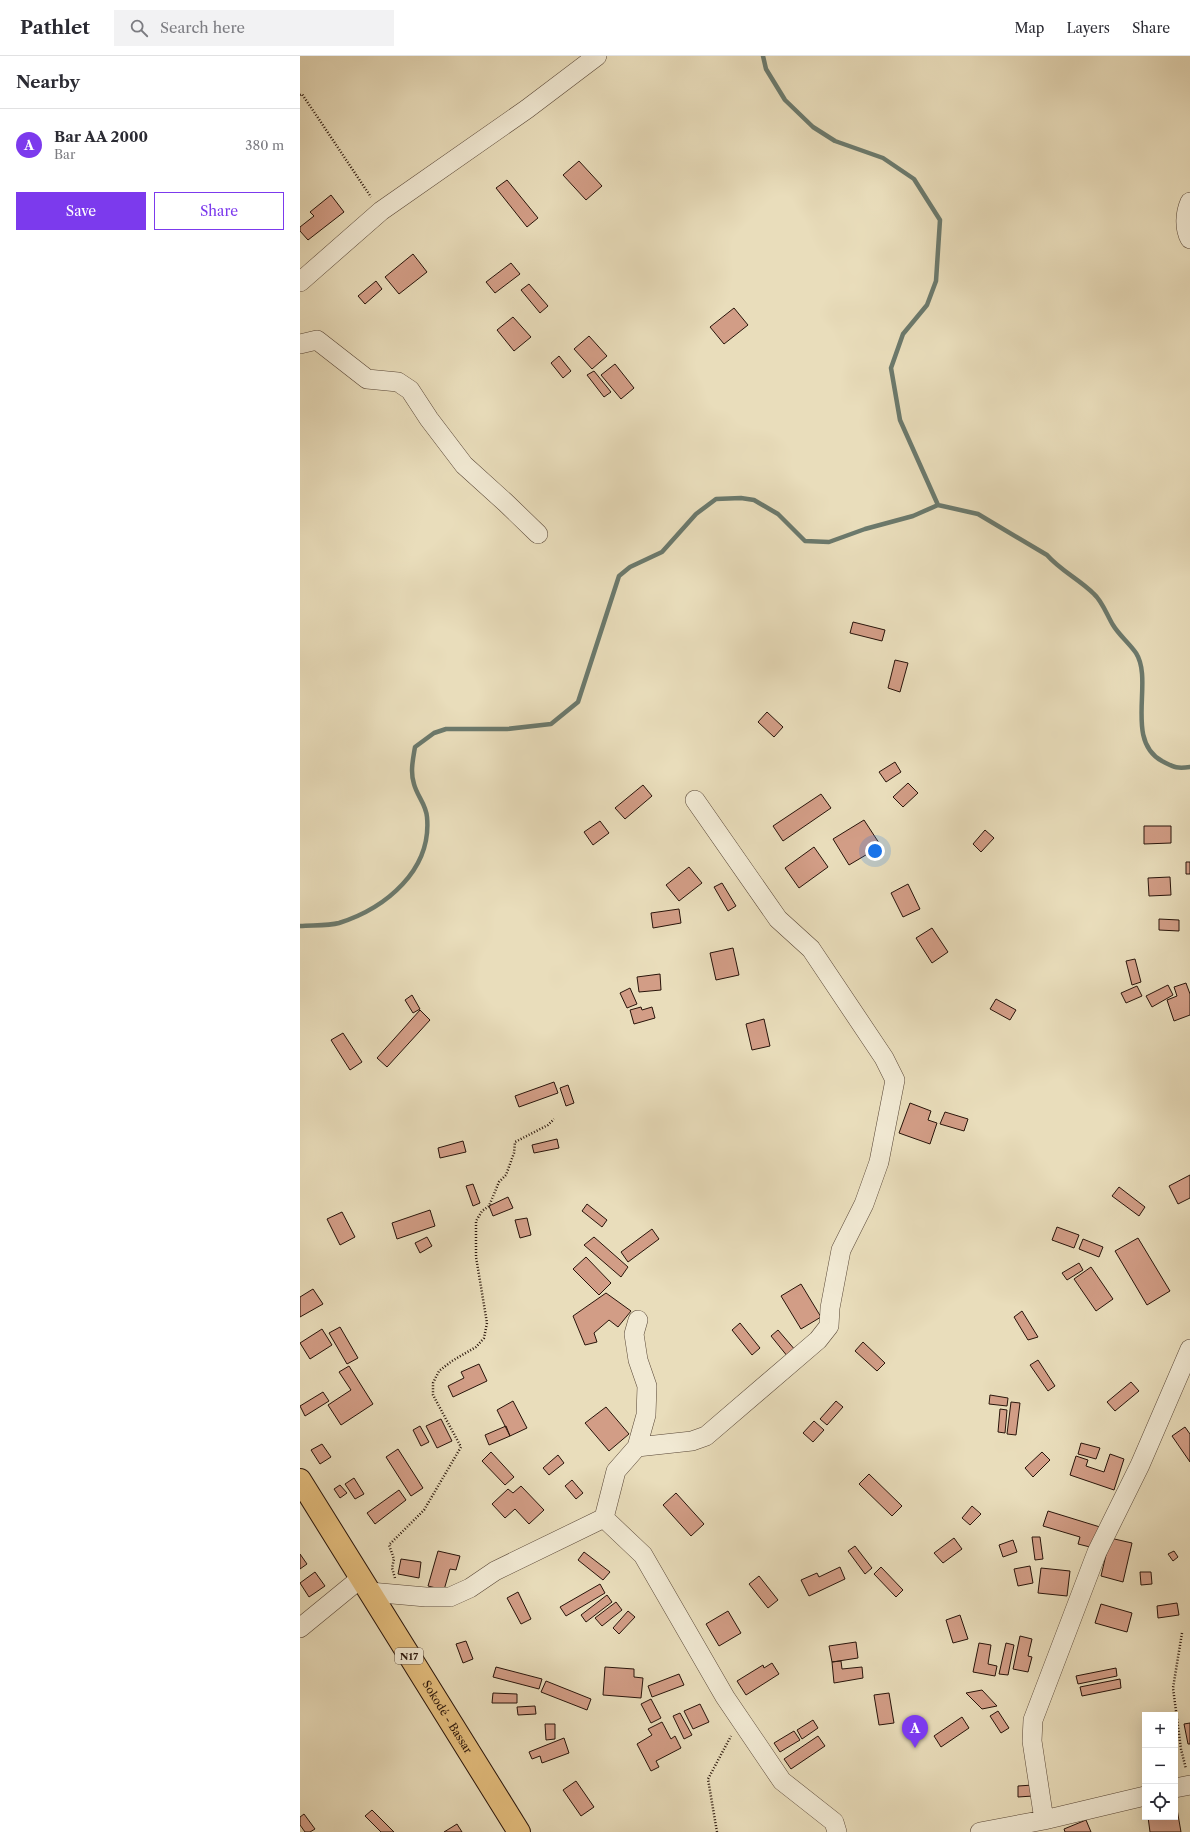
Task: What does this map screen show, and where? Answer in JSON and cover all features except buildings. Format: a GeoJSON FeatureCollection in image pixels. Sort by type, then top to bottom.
{"type":"FeatureCollection","features":[{"type":"Feature","properties":{"kind":"main road","name":"Sokodé - Bassar"},"geometry":{"type":"LineString","coordinates":[[300,1480],[519,1832]]}},
{"type":"Feature","properties":{"kind":"street"},"geometry":{"type":"LineString","coordinates":[[300,282],[381,210],[527,109],[597,56]]}},
{"type":"Feature","properties":{"kind":"street"},"geometry":{"type":"LineString","coordinates":[[1190,202],[1187,208],[1186,222],[1190,239]]}},
{"type":"Feature","properties":{"kind":"street"},"geometry":{"type":"LineString","coordinates":[[300,344],[317,340],[367,379],[398,382],[410,390],[429,419],[464,465],[538,534]]}},
{"type":"Feature","properties":{"kind":"street"},"geometry":{"type":"LineString","coordinates":[[637,1447],[692,1441],[706,1436],[818,1340],[829,1326],[830,1308],[841,1250],[864,1204],[879,1162],[895,1080],[884,1058],[811,949],[778,919],[695,800]]}},
{"type":"Feature","properties":{"kind":"street"},"geometry":{"type":"LineString","coordinates":[[300,1628],[365,1585],[396,1594],[450,1597],[470,1588],[494,1571],[604,1518],[616,1471],[637,1447],[646,1415],[647,1386],[638,1360],[634,1334],[638,1320]]}},
{"type":"Feature","properties":{"kind":"street"},"geometry":{"type":"LineString","coordinates":[[1044,1820],[1032,1741],[1032,1720],[1097,1552],[1140,1465],[1190,1349]]}},
{"type":"Feature","properties":{"kind":"street"},"geometry":{"type":"LineString","coordinates":[[604,1518],[643,1555],[725,1697],[782,1781],[834,1822],[837,1832]]}},
{"type":"Feature","properties":{"kind":"street"},"geometry":{"type":"LineString","coordinates":[[980,1832],[1044,1820],[1142,1797]]}},
{"type":"Feature","properties":{"kind":"path"},"geometry":{"type":"LineString","coordinates":[[300,95],[302,94],[381,210]]}},
{"type":"Feature","properties":{"kind":"path"},"geometry":{"type":"LineString","coordinates":[[396,1594],[397,1583],[392,1568],[394,1559],[389,1545],[424,1510],[461,1447],[433,1395],[433,1383],[439,1371],[452,1361],[476,1347],[484,1338],[486,1324],[476,1257],[476,1221],[482,1211],[489,1206],[500,1182],[506,1175],[514,1153],[515,1142],[548,1125],[554,1119]]}},
{"type":"Feature","properties":{"kind":"path"},"geometry":{"type":"LineString","coordinates":[[1182,1633],[1173,1688],[1184,1783]]}},
{"type":"Feature","properties":{"kind":"path"},"geometry":{"type":"LineString","coordinates":[[717,1832],[708,1778],[740,1720]]}},
{"type":"Feature","properties":{"kind":"waterway"},"geometry":{"type":"LineString","coordinates":[[763,56],[766,69],[785,100],[813,127],[835,141],[883,158],[914,179],[940,220],[936,281],[927,305],[903,334],[891,368],[900,420],[938,505]]}},
{"type":"Feature","properties":{"kind":"waterway"},"geometry":{"type":"LineString","coordinates":[[300,926],[339,923],[373,908],[389,897],[402,884],[414,870],[422,854],[427,836],[426,812],[415,788],[412,775],[415,747],[434,733],[446,729],[507,729],[551,724],[578,702],[619,576],[630,567],[662,552],[696,514],[716,499],[741,498],[754,500],[778,514],[805,541],[829,542],[865,529],[913,516],[938,505],[978,514],[1047,555],[1052,561],[1097,597],[1115,629],[1136,653],[1141,665],[1142,725],[1144,739],[1151,751],[1162,761],[1178,768],[1190,767]]}},
{"type":"Feature","properties":{"kind":"place","name":"Bar AA 2000"},"geometry":{"type":"Point","coordinates":[915,1748]}}]}
